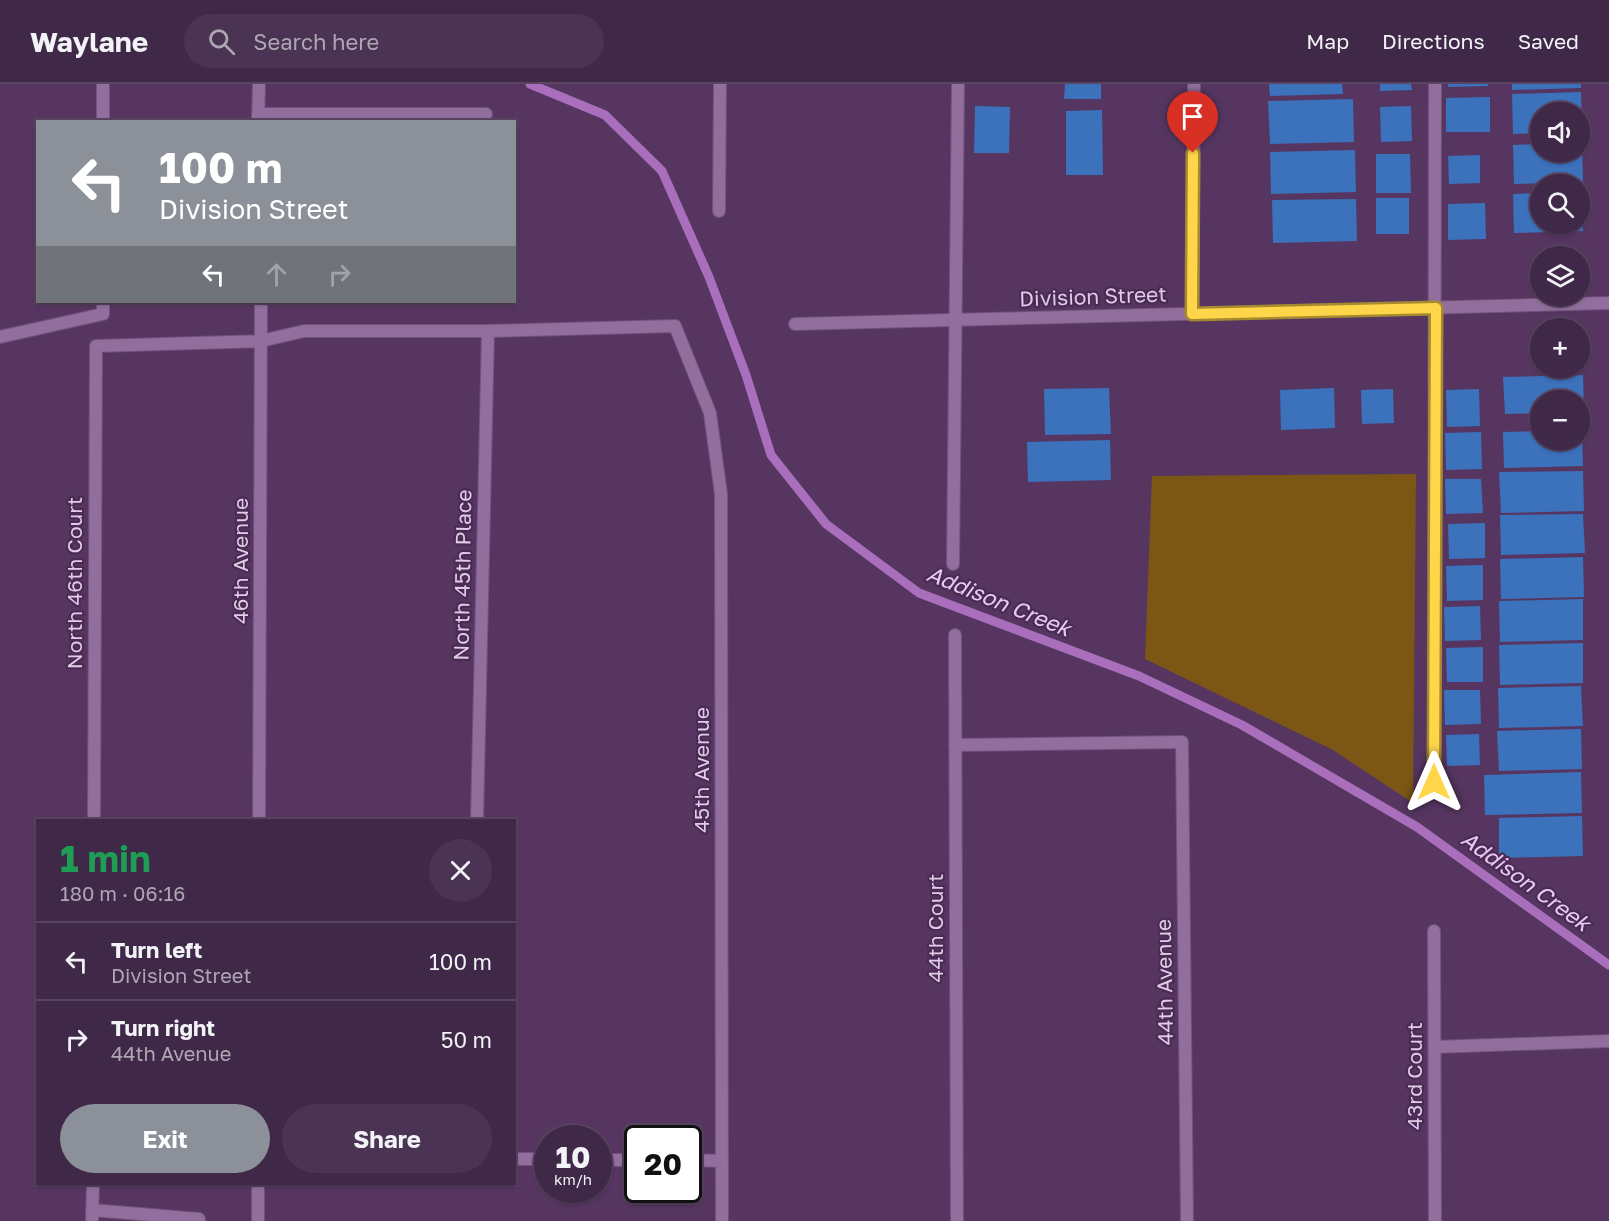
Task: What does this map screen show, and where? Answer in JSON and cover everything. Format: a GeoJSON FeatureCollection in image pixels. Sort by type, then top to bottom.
{"type":"FeatureCollection","features":[{"type":"Feature","properties":{"kind":"street"},"geometry":{"type":"LineString","coordinates":[[103,84],[103,120]]}},
{"type":"Feature","properties":{"kind":"street"},"geometry":{"type":"LineString","coordinates":[[259,84],[258,118],[486,114]]}},
{"type":"Feature","properties":{"kind":"street"},"geometry":{"type":"LineString","coordinates":[[719,211],[720,84]]}},
{"type":"Feature","properties":{"kind":"street"},"geometry":{"type":"LineString","coordinates":[[952,564],[957,320],[958,84]]}},
{"type":"Feature","properties":{"kind":"street"},"geometry":{"type":"LineString","coordinates":[[1192,314],[1194,84]]}},
{"type":"Feature","properties":{"kind":"street"},"geometry":{"type":"LineString","coordinates":[[1434,782],[1435,84]]}},
{"type":"Feature","properties":{"kind":"street","name":"46th Avenue"},"geometry":{"type":"LineString","coordinates":[[259,819],[261,303]]}},
{"type":"Feature","properties":{"kind":"street","name":"Division Street"},"geometry":{"type":"LineString","coordinates":[[795,324],[1609,303]]}},
{"type":"Feature","properties":{"kind":"street"},"geometry":{"type":"LineString","coordinates":[[0,337],[103,308]]}},
{"type":"Feature","properties":{"kind":"street","name":"45th Avenue"},"geometry":{"type":"LineString","coordinates":[[488,331],[675,326],[710,413],[721,494],[722,1221]]}},
{"type":"Feature","properties":{"kind":"street"},"geometry":{"type":"LineString","coordinates":[[261,341],[304,331],[488,331]]}},
{"type":"Feature","properties":{"kind":"street","name":"North 45th Place"},"geometry":{"type":"LineString","coordinates":[[477,819],[488,331]]}},
{"type":"Feature","properties":{"kind":"street","name":"North 46th Court"},"geometry":{"type":"LineString","coordinates":[[94,819],[96,346],[261,341]]}},
{"type":"Feature","properties":{"kind":"street","name":"44th Court"},"geometry":{"type":"LineString","coordinates":[[955,635],[957,1221]]}},
{"type":"Feature","properties":{"kind":"street","name":"44th Avenue"},"geometry":{"type":"LineString","coordinates":[[955,745],[1182,742],[1187,1221]]}},
{"type":"Feature","properties":{"kind":"street","name":"43rd Court"},"geometry":{"type":"LineString","coordinates":[[1434,931],[1435,1221]]}},
{"type":"Feature","properties":{"kind":"street"},"geometry":{"type":"LineString","coordinates":[[1435,1047],[1609,1041]]}},
{"type":"Feature","properties":{"kind":"street"},"geometry":{"type":"LineString","coordinates":[[516,1159],[534,1159]]}},
{"type":"Feature","properties":{"kind":"street"},"geometry":{"type":"LineString","coordinates":[[702,1160],[722,1161]]}},
{"type":"Feature","properties":{"kind":"street"},"geometry":{"type":"LineString","coordinates":[[93,1185],[92,1215],[199,1219],[199,1221]]}},
{"type":"Feature","properties":{"kind":"street"},"geometry":{"type":"LineString","coordinates":[[258,1185],[258,1221]]}},
{"type":"Feature","properties":{"kind":"shaded area"},"geometry":{"type":"Polygon","coordinates":[[[1416,474],[1413,803],[1333,750],[1145,659],[1152,476],[1416,474]]]}},
{"type":"Feature","properties":{"kind":"building"},"geometry":{"type":"Polygon","coordinates":[[[1065,84],[1101,84],[1101,99],[1064,99],[1065,84]]]}},
{"type":"Feature","properties":{"kind":"building"},"geometry":{"type":"Polygon","coordinates":[[[1269,84],[1342,84],[1343,94],[1270,96],[1269,84]]]}},
{"type":"Feature","properties":{"kind":"building"},"geometry":{"type":"Polygon","coordinates":[[[1380,84],[1411,84],[1412,90],[1380,91],[1380,84]]]}},
{"type":"Feature","properties":{"kind":"building"},"geometry":{"type":"Polygon","coordinates":[[[1448,84],[1488,84],[1488,86],[1448,87],[1448,84]]]}},
{"type":"Feature","properties":{"kind":"building"},"geometry":{"type":"Polygon","coordinates":[[[1512,84],[1581,84],[1581,88],[1512,90],[1512,84]]]}},
{"type":"Feature","properties":{"kind":"building"},"geometry":{"type":"Polygon","coordinates":[[[1581,92],[1581,102],[1530,102],[1530,133],[1513,134],[1512,94],[1581,92]]]}},
{"type":"Feature","properties":{"kind":"building"},"geometry":{"type":"Polygon","coordinates":[[[1490,97],[1490,132],[1446,132],[1446,98],[1490,97]]]}},
{"type":"Feature","properties":{"kind":"building"},"geometry":{"type":"Polygon","coordinates":[[[1353,99],[1354,142],[1270,144],[1268,101],[1353,99]]]}},
{"type":"Feature","properties":{"kind":"building"},"geometry":{"type":"Polygon","coordinates":[[[975,106],[1010,107],[1009,153],[974,153],[975,106]]]}},
{"type":"Feature","properties":{"kind":"building"},"geometry":{"type":"Polygon","coordinates":[[[1411,106],[1412,141],[1381,142],[1380,107],[1411,106]]]}},
{"type":"Feature","properties":{"kind":"building"},"geometry":{"type":"Polygon","coordinates":[[[1102,110],[1103,175],[1066,175],[1066,111],[1102,110]]]}},
{"type":"Feature","properties":{"kind":"building"},"geometry":{"type":"Polygon","coordinates":[[[1530,144],[1530,162],[1582,162],[1583,174],[1530,174],[1530,184],[1514,184],[1513,145],[1530,144]]]}},
{"type":"Feature","properties":{"kind":"building"},"geometry":{"type":"Polygon","coordinates":[[[1355,150],[1356,192],[1271,194],[1270,152],[1355,150]]]}},
{"type":"Feature","properties":{"kind":"building"},"geometry":{"type":"Polygon","coordinates":[[[1376,154],[1410,154],[1411,193],[1376,193],[1376,154]]]}},
{"type":"Feature","properties":{"kind":"building"},"geometry":{"type":"Polygon","coordinates":[[[1480,155],[1480,183],[1449,184],[1448,156],[1480,155]]]}},
{"type":"Feature","properties":{"kind":"building"},"geometry":{"type":"Polygon","coordinates":[[[1530,193],[1530,233],[1514,233],[1513,194],[1530,193]]]}},
{"type":"Feature","properties":{"kind":"building"},"geometry":{"type":"Polygon","coordinates":[[[1376,198],[1409,198],[1409,234],[1376,234],[1376,198]]]}},
{"type":"Feature","properties":{"kind":"building"},"geometry":{"type":"Polygon","coordinates":[[[1356,199],[1357,241],[1273,243],[1272,200],[1356,199]]]}},
{"type":"Feature","properties":{"kind":"building"},"geometry":{"type":"Polygon","coordinates":[[[1485,203],[1486,239],[1448,240],[1448,204],[1485,203]]]}},
{"type":"Feature","properties":{"kind":"building"},"geometry":{"type":"Polygon","coordinates":[[[1503,377],[1583,378],[1583,390],[1530,390],[1530,413],[1505,414],[1503,377]]]}},
{"type":"Feature","properties":{"kind":"building"},"geometry":{"type":"Polygon","coordinates":[[[1109,388],[1111,434],[1045,435],[1044,389],[1109,388]]]}},
{"type":"Feature","properties":{"kind":"building"},"geometry":{"type":"Polygon","coordinates":[[[1334,388],[1335,428],[1281,430],[1280,390],[1334,388]]]}},
{"type":"Feature","properties":{"kind":"building"},"geometry":{"type":"Polygon","coordinates":[[[1393,389],[1394,423],[1362,424],[1361,390],[1393,389]]]}},
{"type":"Feature","properties":{"kind":"building"},"geometry":{"type":"Polygon","coordinates":[[[1479,389],[1480,426],[1447,427],[1446,390],[1479,389]]]}},
{"type":"Feature","properties":{"kind":"building"},"geometry":{"type":"Polygon","coordinates":[[[1530,431],[1530,450],[1583,450],[1583,466],[1504,468],[1503,432],[1530,431]]]}},
{"type":"Feature","properties":{"kind":"building"},"geometry":{"type":"Polygon","coordinates":[[[1481,432],[1482,469],[1446,470],[1445,433],[1481,432]]]}},
{"type":"Feature","properties":{"kind":"building"},"geometry":{"type":"Polygon","coordinates":[[[1110,440],[1111,480],[1028,482],[1027,442],[1110,440]]]}},
{"type":"Feature","properties":{"kind":"building"},"geometry":{"type":"Polygon","coordinates":[[[1583,471],[1584,511],[1501,513],[1499,472],[1583,471]]]}},
{"type":"Feature","properties":{"kind":"building"},"geometry":{"type":"Polygon","coordinates":[[[1445,479],[1481,479],[1483,513],[1446,514],[1445,479]]]}},
{"type":"Feature","properties":{"kind":"building"},"geometry":{"type":"Polygon","coordinates":[[[1583,514],[1585,553],[1501,555],[1500,515],[1583,514]]]}},
{"type":"Feature","properties":{"kind":"building"},"geometry":{"type":"Polygon","coordinates":[[[1485,523],[1485,558],[1449,559],[1448,524],[1485,523]]]}},
{"type":"Feature","properties":{"kind":"building"},"geometry":{"type":"Polygon","coordinates":[[[1583,557],[1584,597],[1501,599],[1500,559],[1583,557]]]}},
{"type":"Feature","properties":{"kind":"building"},"geometry":{"type":"Polygon","coordinates":[[[1483,565],[1483,600],[1447,601],[1446,566],[1483,565]]]}},
{"type":"Feature","properties":{"kind":"building"},"geometry":{"type":"Polygon","coordinates":[[[1583,599],[1583,640],[1500,642],[1499,601],[1583,599]]]}},
{"type":"Feature","properties":{"kind":"building"},"geometry":{"type":"Polygon","coordinates":[[[1480,606],[1481,640],[1445,641],[1444,607],[1480,606]]]}},
{"type":"Feature","properties":{"kind":"building"},"geometry":{"type":"Polygon","coordinates":[[[1583,643],[1583,683],[1500,685],[1499,645],[1583,643]]]}},
{"type":"Feature","properties":{"kind":"building"},"geometry":{"type":"Polygon","coordinates":[[[1483,647],[1483,682],[1447,682],[1446,648],[1483,647]]]}},
{"type":"Feature","properties":{"kind":"building"},"geometry":{"type":"Polygon","coordinates":[[[1581,686],[1583,726],[1499,728],[1498,688],[1581,686]]]}},
{"type":"Feature","properties":{"kind":"building"},"geometry":{"type":"Polygon","coordinates":[[[1444,690],[1480,690],[1481,724],[1445,725],[1444,690]]]}},
{"type":"Feature","properties":{"kind":"building"},"geometry":{"type":"Polygon","coordinates":[[[1581,729],[1582,769],[1499,771],[1497,731],[1581,729]]]}},
{"type":"Feature","properties":{"kind":"building"},"geometry":{"type":"Polygon","coordinates":[[[1479,734],[1480,765],[1447,766],[1446,735],[1479,734]]]}},
{"type":"Feature","properties":{"kind":"building"},"geometry":{"type":"Polygon","coordinates":[[[1581,772],[1582,813],[1485,815],[1484,775],[1581,772]]]}},
{"type":"Feature","properties":{"kind":"building"},"geometry":{"type":"Polygon","coordinates":[[[1582,816],[1583,856],[1499,858],[1499,818],[1582,816]]]}},
{"type":"Feature","properties":{"kind":"waterway","name":"Addison Creek"},"geometry":{"type":"LineString","coordinates":[[530,84],[605,115],[662,171],[709,277],[746,375],[771,455],[826,524],[919,593],[1139,676],[1242,725],[1417,827],[1609,965]]}},
{"type":"Feature","properties":{"kind":"route"},"geometry":{"type":"LineString","coordinates":[[1193,153],[1192,314],[1436,308],[1434,782]]}}]}
